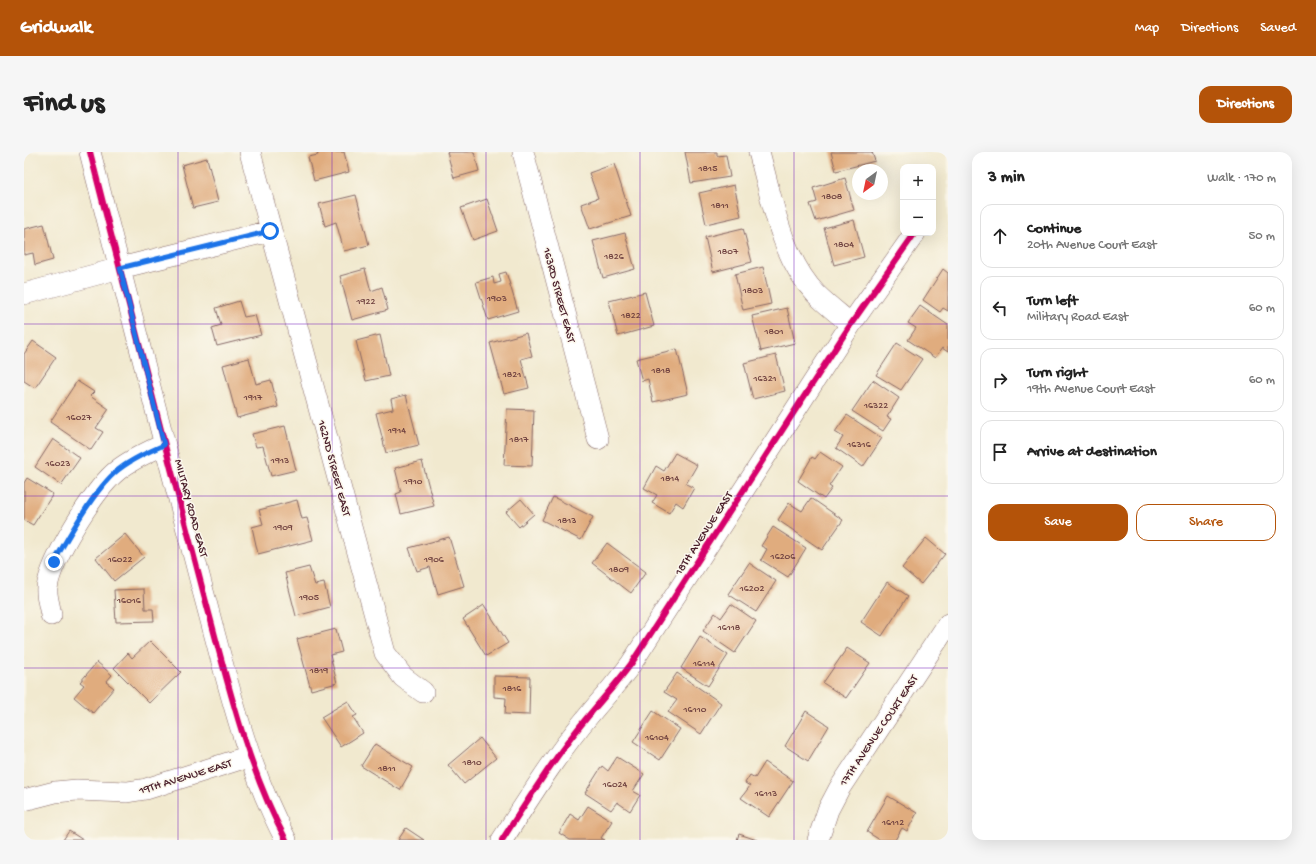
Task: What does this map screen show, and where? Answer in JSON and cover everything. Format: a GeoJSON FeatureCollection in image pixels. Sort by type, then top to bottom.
{"type":"FeatureCollection","features":[{"type":"Feature","properties":{"kind":"street","name":"MILITARY ROAD EAST"},"geometry":{"type":"LineString","coordinates":[[90,152],[164,445],[250,756],[258,781],[286,840]]}},
{"type":"Feature","properties":{"kind":"street","name":"162ND STREET EAST"},"geometry":{"type":"LineString","coordinates":[[250,152],[270,231],[385,653],[403,677],[422,692]]}},
{"type":"Feature","properties":{"kind":"street","name":"163RD STREET EAST"},"geometry":{"type":"LineString","coordinates":[[523,152],[598,439]]}},
{"type":"Feature","properties":{"kind":"street"},"geometry":{"type":"LineString","coordinates":[[759,152],[776,216],[799,269],[815,293],[851,324]]}},
{"type":"Feature","properties":{"kind":"street"},"geometry":{"type":"LineString","coordinates":[[24,294],[120,268],[270,231]]}},
{"type":"Feature","properties":{"kind":"street","name":"18TH AVENUE EAST"},"geometry":{"type":"LineString","coordinates":[[502,840],[548,769],[590,714],[614,688],[631,664],[851,324],[913,236]]}},
{"type":"Feature","properties":{"kind":"street"},"geometry":{"type":"LineString","coordinates":[[51,615],[47,589],[54,562],[72,532],[104,485],[117,471],[134,458],[164,445]]}},
{"type":"Feature","properties":{"kind":"street","name":"17TH AVENUE COURT EAST"},"geometry":{"type":"LineString","coordinates":[[818,840],[828,810],[838,789],[948,624]]}},
{"type":"Feature","properties":{"kind":"street","name":"19TH AVENUE EAST"},"geometry":{"type":"LineString","coordinates":[[24,800],[54,792],[77,790],[127,792],[146,789],[250,756]]}},
{"type":"Feature","properties":{"kind":"building"},"geometry":{"type":"Polygon","coordinates":[[[317,152],[344,152],[349,172],[314,181],[308,157],[318,155],[317,152]]]}},
{"type":"Feature","properties":{"kind":"building"},"geometry":{"type":"Polygon","coordinates":[[[447,152],[474,152],[479,171],[454,178],[447,152]]]}},
{"type":"Feature","properties":{"kind":"building"},"geometry":{"type":"Polygon","coordinates":[[[685,152],[717,152],[717,156],[726,155],[730,177],[691,183],[685,152]]]}},
{"type":"Feature","properties":{"kind":"building"},"geometry":{"type":"Polygon","coordinates":[[[831,152],[872,152],[875,161],[863,164],[852,164],[852,167],[836,171],[831,152]]]}},
{"type":"Feature","properties":{"kind":"building"},"geometry":{"type":"Polygon","coordinates":[[[207,158],[218,202],[193,208],[182,165],[207,158]]]}},
{"type":"Feature","properties":{"kind":"building"},"geometry":{"type":"Polygon","coordinates":[[[614,164],[631,216],[590,229],[581,204],[598,198],[589,173],[614,164]]]}},
{"type":"Feature","properties":{"kind":"building"},"geometry":{"type":"Polygon","coordinates":[[[845,178],[854,210],[816,221],[810,204],[817,202],[813,188],[845,178]]]}},
{"type":"Feature","properties":{"kind":"building"},"geometry":{"type":"Polygon","coordinates":[[[734,185],[741,216],[706,224],[699,193],[734,185]]]}},
{"type":"Feature","properties":{"kind":"building"},"geometry":{"type":"Polygon","coordinates":[[[356,195],[369,245],[344,251],[336,222],[325,226],[319,204],[356,195]]]}},
{"type":"Feature","properties":{"kind":"building"},"geometry":{"type":"Polygon","coordinates":[[[487,199],[498,231],[473,240],[461,208],[487,199]]]}},
{"type":"Feature","properties":{"kind":"building"},"geometry":{"type":"Polygon","coordinates":[[[854,220],[864,257],[834,265],[824,228],[854,220]]]}},
{"type":"Feature","properties":{"kind":"building"},"geometry":{"type":"Polygon","coordinates":[[[44,224],[53,260],[35,265],[33,253],[24,255],[24,229],[44,224]]]}},
{"type":"Feature","properties":{"kind":"building"},"geometry":{"type":"Polygon","coordinates":[[[743,228],[752,262],[713,272],[705,237],[743,228]]]}},
{"type":"Feature","properties":{"kind":"building"},"geometry":{"type":"Polygon","coordinates":[[[625,233],[635,269],[603,278],[593,241],[625,233]]]}},
{"type":"Feature","properties":{"kind":"building"},"geometry":{"type":"Polygon","coordinates":[[[763,267],[771,304],[743,310],[735,274],[763,267]]]}},
{"type":"Feature","properties":{"kind":"building"},"geometry":{"type":"Polygon","coordinates":[[[365,269],[371,291],[382,287],[388,310],[352,320],[340,276],[365,269]]]}},
{"type":"Feature","properties":{"kind":"building"},"geometry":{"type":"Polygon","coordinates":[[[943,269],[948,273],[948,311],[943,308],[940,312],[923,300],[943,269]]]}},
{"type":"Feature","properties":{"kind":"building"},"geometry":{"type":"Polygon","coordinates":[[[506,272],[518,311],[488,320],[476,282],[493,277],[494,284],[501,282],[499,274],[506,272]]]}},
{"type":"Feature","properties":{"kind":"building"},"geometry":{"type":"Polygon","coordinates":[[[645,292],[654,326],[618,336],[609,301],[645,292]]]}},
{"type":"Feature","properties":{"kind":"building"},"geometry":{"type":"Polygon","coordinates":[[[239,301],[244,317],[255,315],[261,335],[217,346],[212,328],[221,325],[216,308],[239,301]]]}},
{"type":"Feature","properties":{"kind":"building"},"geometry":{"type":"Polygon","coordinates":[[[920,306],[948,325],[948,352],[942,348],[935,358],[908,340],[916,328],[908,323],[920,306]]]}},
{"type":"Feature","properties":{"kind":"building"},"geometry":{"type":"Polygon","coordinates":[[[787,308],[795,343],[761,351],[752,316],[787,308]]]}},
{"type":"Feature","properties":{"kind":"building"},"geometry":{"type":"Polygon","coordinates":[[[526,333],[532,356],[521,359],[529,388],[504,394],[490,343],[526,333]]]}},
{"type":"Feature","properties":{"kind":"building"},"geometry":{"type":"Polygon","coordinates":[[[380,335],[389,376],[366,381],[356,341],[380,335]]]}},
{"type":"Feature","properties":{"kind":"building"},"geometry":{"type":"Polygon","coordinates":[[[33,341],[56,357],[35,388],[24,381],[24,354],[33,341]]]}},
{"type":"Feature","properties":{"kind":"building"},"geometry":{"type":"Polygon","coordinates":[[[897,343],[922,359],[901,390],[876,375],[897,343]]]}},
{"type":"Feature","properties":{"kind":"building"},"geometry":{"type":"Polygon","coordinates":[[[677,349],[688,394],[653,402],[648,379],[642,381],[636,359],[677,349]]]}},
{"type":"Feature","properties":{"kind":"building"},"geometry":{"type":"Polygon","coordinates":[[[776,355],[785,391],[753,399],[744,363],[776,355]]]}},
{"type":"Feature","properties":{"kind":"building"},"geometry":{"type":"Polygon","coordinates":[[[249,358],[256,384],[271,380],[278,407],[237,418],[223,365],[249,358]]]}},
{"type":"Feature","properties":{"kind":"building"},"geometry":{"type":"Polygon","coordinates":[[[873,380],[899,398],[887,417],[891,419],[883,431],[852,411],[873,380]]]}},
{"type":"Feature","properties":{"kind":"building"},"geometry":{"type":"Polygon","coordinates":[[[77,381],[94,392],[90,396],[109,409],[96,428],[103,432],[91,450],[50,422],[77,381]]]}},
{"type":"Feature","properties":{"kind":"building"},"geometry":{"type":"Polygon","coordinates":[[[406,395],[419,445],[386,453],[376,413],[393,409],[391,399],[406,395]]]}},
{"type":"Feature","properties":{"kind":"building"},"geometry":{"type":"Polygon","coordinates":[[[507,409],[534,410],[532,466],[504,465],[507,409]]]}},
{"type":"Feature","properties":{"kind":"building"},"geometry":{"type":"Polygon","coordinates":[[[847,415],[882,438],[863,467],[836,448],[843,437],[835,432],[847,415]]]}},
{"type":"Feature","properties":{"kind":"building"},"geometry":{"type":"Polygon","coordinates":[[[285,426],[296,470],[271,476],[263,446],[256,447],[252,434],[285,426]]]}},
{"type":"Feature","properties":{"kind":"building"},"geometry":{"type":"Polygon","coordinates":[[[53,439],[80,458],[61,485],[35,467],[53,439]]]}},
{"type":"Feature","properties":{"kind":"building"},"geometry":{"type":"Polygon","coordinates":[[[820,452],[842,467],[829,486],[832,488],[824,499],[798,481],[812,457],[815,459],[820,452]]]}},
{"type":"Feature","properties":{"kind":"building"},"geometry":{"type":"Polygon","coordinates":[[[675,453],[697,465],[686,484],[694,488],[683,507],[676,502],[669,513],[652,503],[657,495],[644,488],[656,466],[664,471],[675,453]]]}},
{"type":"Feature","properties":{"kind":"building"},"geometry":{"type":"Polygon","coordinates":[[[422,461],[434,506],[401,514],[396,494],[401,492],[395,468],[422,461]]]}},
{"type":"Feature","properties":{"kind":"building"},"geometry":{"type":"Polygon","coordinates":[[[27,478],[53,494],[33,525],[24,520],[24,483],[27,478]]]}},
{"type":"Feature","properties":{"kind":"building"},"geometry":{"type":"Polygon","coordinates":[[[553,497],[593,517],[581,540],[542,520],[553,497]]]}},
{"type":"Feature","properties":{"kind":"building"},"geometry":{"type":"Polygon","coordinates":[[[811,498],[843,520],[822,550],[778,520],[789,503],[802,511],[811,498]]]}},
{"type":"Feature","properties":{"kind":"building"},"geometry":{"type":"Polygon","coordinates":[[[521,499],[534,514],[519,527],[506,512],[521,499]]]}},
{"type":"Feature","properties":{"kind":"building"},"geometry":{"type":"Polygon","coordinates":[[[297,500],[302,519],[307,518],[313,540],[258,554],[252,527],[263,524],[259,510],[297,500]]]}},
{"type":"Feature","properties":{"kind":"building"},"geometry":{"type":"Polygon","coordinates":[[[773,527],[806,548],[788,577],[761,560],[767,549],[761,546],[773,527]]]}},
{"type":"Feature","properties":{"kind":"building"},"geometry":{"type":"Polygon","coordinates":[[[125,534],[144,557],[114,581],[96,558],[125,534]]]}},
{"type":"Feature","properties":{"kind":"building"},"geometry":{"type":"Polygon","coordinates":[[[449,537],[464,586],[438,594],[430,567],[417,571],[409,548],[449,537]]]}},
{"type":"Feature","properties":{"kind":"building"},"geometry":{"type":"Polygon","coordinates":[[[926,538],[945,554],[921,584],[902,568],[926,538]]]}},
{"type":"Feature","properties":{"kind":"building"},"geometry":{"type":"Polygon","coordinates":[[[607,543],[646,572],[631,593],[592,563],[607,543]]]}},
{"type":"Feature","properties":{"kind":"building"},"geometry":{"type":"Polygon","coordinates":[[[749,563],[776,581],[756,612],[728,594],[749,563]]]}},
{"type":"Feature","properties":{"kind":"building"},"geometry":{"type":"Polygon","coordinates":[[[309,567],[315,585],[324,583],[330,607],[296,616],[285,573],[309,567]]]}},
{"type":"Feature","properties":{"kind":"building"},"geometry":{"type":"Polygon","coordinates":[[[887,582],[908,596],[882,636],[861,622],[887,582]]]}},
{"type":"Feature","properties":{"kind":"building"},"geometry":{"type":"Polygon","coordinates":[[[144,589],[145,609],[153,609],[154,621],[116,622],[114,590],[144,589]]]}},
{"type":"Feature","properties":{"kind":"building"},"geometry":{"type":"Polygon","coordinates":[[[731,604],[756,621],[735,653],[703,631],[715,613],[721,618],[731,604]]]}},
{"type":"Feature","properties":{"kind":"building"},"geometry":{"type":"Polygon","coordinates":[[[484,605],[508,643],[486,656],[463,619],[484,605]]]}},
{"type":"Feature","properties":{"kind":"building"},"geometry":{"type":"Polygon","coordinates":[[[336,629],[342,652],[330,655],[337,683],[311,690],[297,639],[336,629]]]}},
{"type":"Feature","properties":{"kind":"building"},"geometry":{"type":"Polygon","coordinates":[[[700,637],[728,655],[708,686],[681,668],[700,637]]]}},
{"type":"Feature","properties":{"kind":"building"},"geometry":{"type":"Polygon","coordinates":[[[150,641],[181,672],[149,703],[114,668],[128,653],[132,658],[150,641]]]}},
{"type":"Feature","properties":{"kind":"building"},"geometry":{"type":"Polygon","coordinates":[[[847,648],[870,663],[846,698],[823,683],[847,648]]]}},
{"type":"Feature","properties":{"kind":"building"},"geometry":{"type":"Polygon","coordinates":[[[97,662],[112,675],[106,682],[114,688],[93,713],[74,697],[84,685],[80,682],[97,662]]]}},
{"type":"Feature","properties":{"kind":"building"},"geometry":{"type":"Polygon","coordinates":[[[677,673],[721,703],[701,734],[668,712],[677,700],[664,692],[677,673]]]}},
{"type":"Feature","properties":{"kind":"building"},"geometry":{"type":"Polygon","coordinates":[[[494,676],[530,677],[529,715],[505,714],[506,698],[494,697],[494,676]]]}},
{"type":"Feature","properties":{"kind":"building"},"geometry":{"type":"Polygon","coordinates":[[[348,701],[357,715],[353,717],[363,733],[341,747],[321,717],[348,701]]]}},
{"type":"Feature","properties":{"kind":"building"},"geometry":{"type":"Polygon","coordinates":[[[653,711],[680,729],[660,760],[633,742],[653,711]]]}},
{"type":"Feature","properties":{"kind":"building"},"geometry":{"type":"Polygon","coordinates":[[[806,711],[829,726],[808,761],[785,746],[806,711]]]}},
{"type":"Feature","properties":{"kind":"building"},"geometry":{"type":"Polygon","coordinates":[[[480,738],[496,758],[464,784],[448,765],[480,738]]]}},
{"type":"Feature","properties":{"kind":"building"},"geometry":{"type":"Polygon","coordinates":[[[375,744],[413,767],[400,790],[361,766],[375,744]]]}},
{"type":"Feature","properties":{"kind":"building"},"geometry":{"type":"Polygon","coordinates":[[[617,757],[644,774],[633,791],[640,795],[630,811],[617,802],[611,810],[585,793],[602,766],[608,771],[617,757]]]}},
{"type":"Feature","properties":{"kind":"building"},"geometry":{"type":"Polygon","coordinates":[[[765,762],[793,781],[769,817],[741,798],[750,786],[745,783],[750,775],[755,778],[765,762]]]}},
{"type":"Feature","properties":{"kind":"building"},"geometry":{"type":"Polygon","coordinates":[[[888,796],[917,813],[907,831],[902,828],[895,840],[880,840],[867,832],[888,796]]]}},
{"type":"Feature","properties":{"kind":"building"},"geometry":{"type":"Polygon","coordinates":[[[588,806],[612,821],[601,838],[605,840],[570,840],[559,833],[570,814],[579,820],[588,806]]]}},
{"type":"Feature","properties":{"kind":"building"},"geometry":{"type":"Polygon","coordinates":[[[406,828],[424,840],[398,840],[406,828]]]}},
{"type":"Feature","properties":{"kind":"building"},"geometry":{"type":"Polygon","coordinates":[[[69,831],[83,840],[63,840],[69,831]]]}},
{"type":"Feature","properties":{"kind":"building"},"geometry":{"type":"Polygon","coordinates":[[[739,834],[757,840],[737,840],[739,834]]]}},
{"type":"Feature","properties":{"kind":"cycle path"},"geometry":{"type":"LineString","coordinates":[[90,152],[174,481],[238,718],[259,780],[286,840]]}},
{"type":"Feature","properties":{"kind":"cycle path"},"geometry":{"type":"LineString","coordinates":[[502,840],[566,744],[631,664],[851,324],[913,236]]}},
{"type":"Feature","properties":{"kind":"route"},"geometry":{"type":"LineString","coordinates":[[54,562],[72,532],[104,485],[117,471],[134,458],[164,445],[120,268],[270,231]]}}]}
